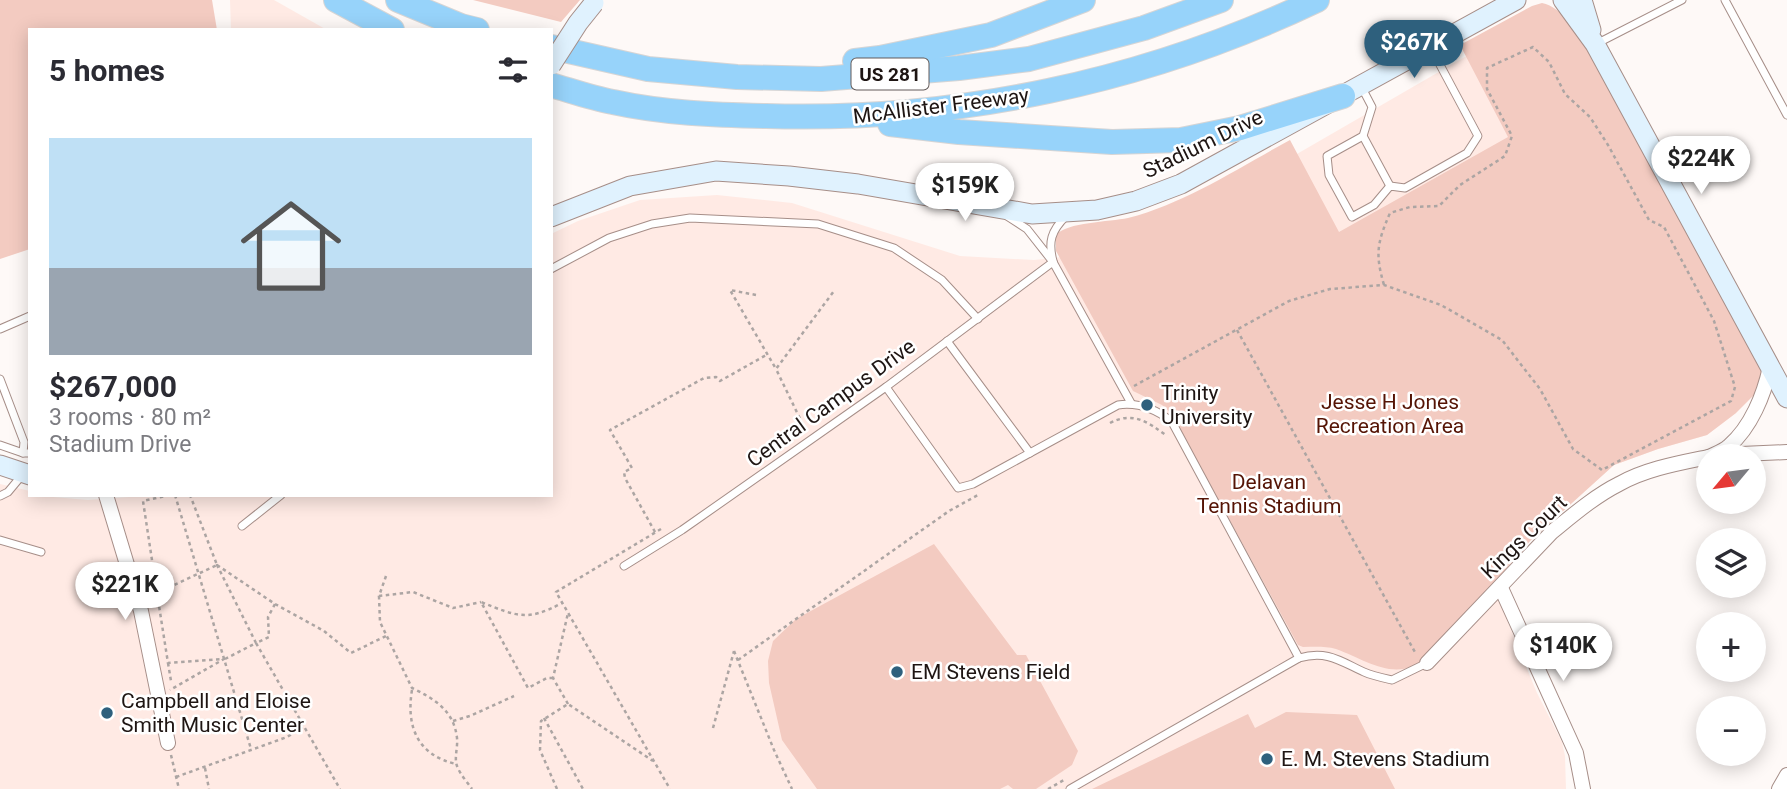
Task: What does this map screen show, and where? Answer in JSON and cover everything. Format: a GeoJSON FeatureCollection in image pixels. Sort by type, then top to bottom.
{"type":"FeatureCollection","features":[{"type":"Feature","properties":{"kind":"highway"},"geometry":{"type":"LineString","coordinates":[[336,0],[388,28]]}},
{"type":"Feature","properties":{"kind":"highway"},"geometry":{"type":"LineString","coordinates":[[398,0],[469,28]]}},
{"type":"Feature","properties":{"kind":"highway"},"geometry":{"type":"LineString","coordinates":[[648,69],[740,62],[816,64],[880,58],[991,35],[1083,0]]}},
{"type":"Feature","properties":{"kind":"highway","name":"McAllister Freeway"},"geometry":{"type":"LineString","coordinates":[[553,47],[648,69],[737,77],[821,79],[959,68],[1029,59],[1144,28],[1221,0]]}},
{"type":"Feature","properties":{"kind":"highway","name":"McAllister Freeway"},"geometry":{"type":"LineString","coordinates":[[553,86],[614,102],[701,115],[840,118],[962,107],[1048,92],[1151,65],[1229,37],[1317,0]]}},
{"type":"Feature","properties":{"kind":"highway"},"geometry":{"type":"LineString","coordinates":[[840,118],[959,132],[1112,142],[1181,140],[1240,128],[1352,91]]}},
{"type":"Feature","properties":{"kind":"main road"},"geometry":{"type":"LineString","coordinates":[[1465,28],[1486,0]]}},
{"type":"Feature","properties":{"kind":"main road","name":"Stadium Drive"},"geometry":{"type":"LineString","coordinates":[[553,217],[631,186],[716,171],[858,184],[1032,214],[1097,210],[1136,201],[1181,184],[1516,0]]}},
{"type":"Feature","properties":{"kind":"main road"},"geometry":{"type":"LineString","coordinates":[[1563,0],[1595,44],[1787,398]]}},
{"type":"Feature","properties":{"kind":"main road"},"geometry":{"type":"LineString","coordinates":[[1582,0],[1595,44]]}},
{"type":"Feature","properties":{"kind":"main road"},"geometry":{"type":"LineString","coordinates":[[553,62],[596,1]]}},
{"type":"Feature","properties":{"kind":"main road"},"geometry":{"type":"LineString","coordinates":[[0,466],[27,474]]}},
{"type":"Feature","properties":{"kind":"street","name":"Kings Court"},"geometry":{"type":"LineString","coordinates":[[1731,444],[1765,392],[1770,367]]}},
{"type":"Feature","properties":{"kind":"street","name":"Kings Court"},"geometry":{"type":"LineString","coordinates":[[1766,452],[1787,452]]}},
{"type":"Feature","properties":{"kind":"street","name":"Kings Court"},"geometry":{"type":"LineString","coordinates":[[1424,663],[1501,588],[1552,532],[1574,514],[1619,484],[1642,474],[1696,460]]}},
{"type":"Feature","properties":{"kind":"street"},"geometry":{"type":"LineString","coordinates":[[107,497],[141,611],[168,743]]}},
{"type":"Feature","properties":{"kind":"street"},"geometry":{"type":"LineString","coordinates":[[1501,588],[1576,753],[1583,789]]}},
{"type":"Feature","properties":{"kind":"street"},"geometry":{"type":"LineString","coordinates":[[1779,789],[1787,775]]}},
{"type":"Feature","properties":{"kind":"lane"},"geometry":{"type":"LineString","coordinates":[[1595,44],[1682,0]]}},
{"type":"Feature","properties":{"kind":"lane"},"geometry":{"type":"LineString","coordinates":[[1725,0],[1787,115]]}},
{"type":"Feature","properties":{"kind":"lane"},"geometry":{"type":"LineString","coordinates":[[1390,186],[1405,188],[1468,153],[1478,136],[1430,47]]}},
{"type":"Feature","properties":{"kind":"lane"},"geometry":{"type":"LineString","coordinates":[[1352,91],[1372,107],[1363,136],[1327,156],[1329,175],[1352,217],[1374,205],[1390,186]]}},
{"type":"Feature","properties":{"kind":"lane"},"geometry":{"type":"LineString","coordinates":[[1363,136],[1390,186]]}},
{"type":"Feature","properties":{"kind":"lane"},"geometry":{"type":"LineString","coordinates":[[993,207],[1027,229],[1053,262],[1131,403]]}},
{"type":"Feature","properties":{"kind":"lane"},"geometry":{"type":"LineString","coordinates":[[1053,262],[1049,245],[1055,227],[1070,211]]}},
{"type":"Feature","properties":{"kind":"lane"},"geometry":{"type":"LineString","coordinates":[[553,268],[609,238],[652,224],[690,218],[818,224],[894,248],[942,280],[978,318]]}},
{"type":"Feature","properties":{"kind":"lane","name":"Central Campus Drive"},"geometry":{"type":"LineString","coordinates":[[624,566],[682,530],[886,387],[1053,262]]}},
{"type":"Feature","properties":{"kind":"lane"},"geometry":{"type":"LineString","coordinates":[[0,329],[28,317]]}},
{"type":"Feature","properties":{"kind":"lane"},"geometry":{"type":"LineString","coordinates":[[947,341],[1030,453]]}},
{"type":"Feature","properties":{"kind":"lane"},"geometry":{"type":"LineString","coordinates":[[0,379],[26,453],[0,445]]}},
{"type":"Feature","properties":{"kind":"lane"},"geometry":{"type":"LineString","coordinates":[[886,387],[958,488],[973,484],[1118,405],[1131,403],[1163,414],[1172,422],[1299,658]]}},
{"type":"Feature","properties":{"kind":"lane"},"geometry":{"type":"LineString","coordinates":[[0,496],[27,474]]}},
{"type":"Feature","properties":{"kind":"lane"},"geometry":{"type":"LineString","coordinates":[[242,526],[278,497]]}},
{"type":"Feature","properties":{"kind":"lane"},"geometry":{"type":"LineString","coordinates":[[0,540],[41,551]]}},
{"type":"Feature","properties":{"kind":"lane"},"geometry":{"type":"LineString","coordinates":[[1070,789],[1299,658],[1315,654],[1344,660],[1366,673],[1392,680],[1424,663]]}},
{"type":"Feature","properties":{"kind":"path"},"geometry":{"type":"LineString","coordinates":[[1134,386],[1289,301],[1330,289],[1384,285],[1441,304],[1502,340],[1540,389],[1573,449],[1602,470],[1731,401],[1735,387],[1714,321],[1664,226],[1649,220],[1590,117],[1565,94],[1549,62],[1533,47],[1487,68],[1486,89],[1512,136],[1505,156],[1460,185],[1439,206],[1410,207],[1390,213],[1376,259],[1384,285]]}},
{"type":"Feature","properties":{"kind":"path"},"geometry":{"type":"LineString","coordinates":[[756,295],[730,290],[768,354],[807,434]]}},
{"type":"Feature","properties":{"kind":"path"},"geometry":{"type":"LineString","coordinates":[[776,369],[834,291]]}},
{"type":"Feature","properties":{"kind":"path"},"geometry":{"type":"LineString","coordinates":[[1237,330],[1424,663]]}},
{"type":"Feature","properties":{"kind":"path"},"geometry":{"type":"LineString","coordinates":[[655,533],[625,478],[624,472],[632,468],[610,430],[704,378],[716,377],[720,381],[768,354]]}},
{"type":"Feature","properties":{"kind":"path"},"geometry":{"type":"LineString","coordinates":[[1108,424],[1120,418],[1145,420],[1168,438]]}},
{"type":"Feature","properties":{"kind":"path"},"geometry":{"type":"LineString","coordinates":[[738,660],[949,510],[986,491]]}},
{"type":"Feature","properties":{"kind":"path"},"geometry":{"type":"LineString","coordinates":[[162,497],[143,501],[170,690],[269,637],[268,617],[275,604]]}},
{"type":"Feature","properties":{"kind":"path"},"geometry":{"type":"LineString","coordinates":[[173,497],[251,750]]}},
{"type":"Feature","properties":{"kind":"path"},"geometry":{"type":"LineString","coordinates":[[191,497],[218,565],[256,643],[340,789]]}},
{"type":"Feature","properties":{"kind":"path"},"geometry":{"type":"LineString","coordinates":[[664,527],[556,592],[670,789]]}},
{"type":"Feature","properties":{"kind":"path"},"geometry":{"type":"LineString","coordinates":[[157,593],[218,565]]}},
{"type":"Feature","properties":{"kind":"path"},"geometry":{"type":"LineString","coordinates":[[218,565],[275,604],[324,631],[351,653],[387,636]]}},
{"type":"Feature","properties":{"kind":"path"},"geometry":{"type":"LineString","coordinates":[[386,576],[379,596],[380,622],[412,688],[410,722],[419,742],[442,761],[456,764]]}},
{"type":"Feature","properties":{"kind":"path"},"geometry":{"type":"LineString","coordinates":[[379,596],[413,592],[453,608],[481,602],[528,616],[540,615],[562,603]]}},
{"type":"Feature","properties":{"kind":"path"},"geometry":{"type":"LineString","coordinates":[[481,602],[528,688],[547,678],[553,678]]}},
{"type":"Feature","properties":{"kind":"path"},"geometry":{"type":"LineString","coordinates":[[568,613],[553,678],[568,705],[656,763]]}},
{"type":"Feature","properties":{"kind":"path"},"geometry":{"type":"LineString","coordinates":[[713,728],[734,651],[792,789]]}},
{"type":"Feature","properties":{"kind":"path"},"geometry":{"type":"LineString","coordinates":[[168,663],[224,659]]}},
{"type":"Feature","properties":{"kind":"path"},"geometry":{"type":"LineString","coordinates":[[412,688],[431,697],[446,709],[453,721],[457,739],[456,764],[472,789]]}},
{"type":"Feature","properties":{"kind":"path"},"geometry":{"type":"LineString","coordinates":[[453,721],[514,696]]}},
{"type":"Feature","properties":{"kind":"path"},"geometry":{"type":"LineString","coordinates":[[557,789],[540,750],[541,721],[568,705]]}},
{"type":"Feature","properties":{"kind":"path"},"geometry":{"type":"LineString","coordinates":[[544,718],[583,789]]}},
{"type":"Feature","properties":{"kind":"path"},"geometry":{"type":"LineString","coordinates":[[176,778],[287,737],[303,727]]}},
{"type":"Feature","properties":{"kind":"path"},"geometry":{"type":"LineString","coordinates":[[168,743],[179,789]]}},
{"type":"Feature","properties":{"kind":"path"},"geometry":{"type":"LineString","coordinates":[[205,768],[209,789]]}},
{"type":"Feature","properties":{"kind":"path"},"geometry":{"type":"LineString","coordinates":[[1048,789],[1072,776]]}},
{"type":"Feature","properties":{"kind":"shaded area"},"geometry":{"type":"Polygon","coordinates":[[[230,0],[274,0],[323,28],[231,28],[230,0]]]}},
{"type":"Feature","properties":{"kind":"shaded area","name":"Trinity University"},"geometry":{"type":"Polygon","coordinates":[[[1532,18],[1736,413],[1707,435],[1614,465],[1530,541],[1492,584],[1537,693],[1562,742],[1566,789],[0,789],[0,484],[28,491],[28,497],[88,500],[129,497],[553,497],[553,233],[578,221],[640,200],[717,195],[792,203],[960,256],[1034,260],[1100,253],[1290,158],[1532,18]]]}},
{"type":"Feature","properties":{"kind":"green space"},"geometry":{"type":"Polygon","coordinates":[[[0,0],[212,0],[217,28],[28,28],[28,250],[0,259],[0,0]]]}},
{"type":"Feature","properties":{"kind":"green space"},"geometry":{"type":"Polygon","coordinates":[[[473,0],[580,0],[561,22],[473,0]]]}},
{"type":"Feature","properties":{"kind":"green space","name":"Jesse H Jones Recreation Area"},"geometry":{"type":"Polygon","coordinates":[[[1542,3],[1563,15],[1588,50],[1762,369],[1763,376],[1756,393],[1736,413],[1707,435],[1614,465],[1530,541],[1429,658],[1404,669],[1393,669],[1371,664],[1336,649],[1303,647],[1298,645],[1171,413],[1162,405],[1133,391],[1056,251],[1056,235],[1069,227],[1128,218],[1170,203],[1211,184],[1290,140],[1339,232],[1508,137],[1460,45],[1542,3]]]}},
{"type":"Feature","properties":{"kind":"green space","name":"EM Stevens Field"},"geometry":{"type":"Polygon","coordinates":[[[934,544],[1017,655],[1026,655],[1078,751],[1072,765],[1036,789],[1013,789],[1008,785],[1000,789],[817,789],[782,740],[769,683],[768,661],[773,641],[796,619],[934,544]]]}},
{"type":"Feature","properties":{"kind":"green space","name":"E. M. Stevens Stadium"},"geometry":{"type":"Polygon","coordinates":[[[1286,712],[1357,715],[1395,789],[1092,789],[1248,714],[1255,728],[1286,712]]]}},
{"type":"Feature","properties":{"kind":"place","name":"Trinity University"},"geometry":{"type":"Point","coordinates":[1147,405]}},
{"type":"Feature","properties":{"kind":"place","name":"EM Stevens Field"},"geometry":{"type":"Point","coordinates":[897,672]}},
{"type":"Feature","properties":{"kind":"place","name":"Campbell and Eloise Smith Music Center"},"geometry":{"type":"Point","coordinates":[107,713]}},
{"type":"Feature","properties":{"kind":"place","name":"E. M. Stevens Stadium"},"geometry":{"type":"Point","coordinates":[1267,759]}},
{"type":"Feature","properties":{"kind":"park label","name":"Delavan Tennis Stadium"},"geometry":{"type":"Point","coordinates":[1269,494]}}]}
